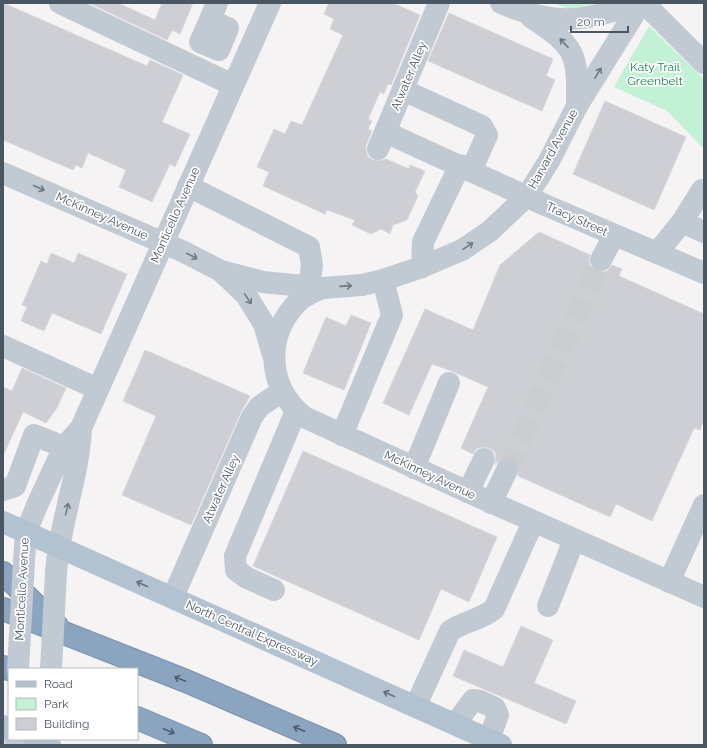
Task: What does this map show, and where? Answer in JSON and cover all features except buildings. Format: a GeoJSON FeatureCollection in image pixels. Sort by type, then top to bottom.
{"type":"FeatureCollection","features":[{"type":"Feature","properties":{"kind":"highway"},"geometry":{"type":"LineString","coordinates":[[3,573],[62,631]]}},
{"type":"Feature","properties":{"kind":"highway"},"geometry":{"type":"LineString","coordinates":[[3,609],[62,631],[250,708],[335,745]]}},
{"type":"Feature","properties":{"kind":"highway"},"geometry":{"type":"LineString","coordinates":[[138,718],[201,745]]}},
{"type":"Feature","properties":{"kind":"main road","name":"North Central Expressway"},"geometry":{"type":"LineString","coordinates":[[3,522],[416,705],[495,742]]}},
{"type":"Feature","properties":{"kind":"street"},"geometry":{"type":"LineString","coordinates":[[60,3],[233,85]]}},
{"type":"Feature","properties":{"kind":"street","name":"Monticello Avenue"},"geometry":{"type":"LineString","coordinates":[[18,668],[26,532],[64,447],[80,428],[98,389],[162,242],[270,3]]}},
{"type":"Feature","properties":{"kind":"street","name":"Atwater Alley"},"geometry":{"type":"LineString","coordinates":[[382,141],[439,3]]}},
{"type":"Feature","properties":{"kind":"street"},"geometry":{"type":"LineString","coordinates":[[501,3],[527,14],[550,30],[566,44],[574,56],[578,70],[577,106]]}},
{"type":"Feature","properties":{"kind":"street"},"geometry":{"type":"LineString","coordinates":[[527,14],[562,19],[588,18],[608,14],[636,3]]}},
{"type":"Feature","properties":{"kind":"street"},"geometry":{"type":"LineString","coordinates":[[642,3],[704,63]]}},
{"type":"Feature","properties":{"kind":"street","name":"Harvard Avenue"},"geometry":{"type":"LineString","coordinates":[[308,287],[362,285],[422,268],[462,250],[490,231],[527,196],[550,162],[577,106],[642,3]]}},
{"type":"Feature","properties":{"kind":"street"},"geometry":{"type":"LineString","coordinates":[[218,17],[254,39]]}},
{"type":"Feature","properties":{"kind":"street"},"geometry":{"type":"LineString","coordinates":[[403,90],[482,126],[487,135],[423,242],[422,268]]}},
{"type":"Feature","properties":{"kind":"street","name":"Tracy Street"},"geometry":{"type":"LineString","coordinates":[[382,141],[466,168],[614,235],[704,273]]}},
{"type":"Feature","properties":{"kind":"street","name":"McKinney Avenue"},"geometry":{"type":"LineString","coordinates":[[3,173],[162,242],[221,271],[263,282],[308,287],[302,298],[286,315],[276,335],[274,358],[278,380],[282,391],[296,411],[304,417],[414,468],[704,597]]}},
{"type":"Feature","properties":{"kind":"street"},"geometry":{"type":"LineString","coordinates":[[188,186],[309,247],[312,265],[308,287]]}},
{"type":"Feature","properties":{"kind":"street"},"geometry":{"type":"LineString","coordinates":[[657,253],[682,222],[702,190],[704,190]]}},
{"type":"Feature","properties":{"kind":"street"},"geometry":{"type":"LineString","coordinates":[[682,222],[704,232]]}},
{"type":"Feature","properties":{"kind":"street"},"geometry":{"type":"LineString","coordinates":[[601,260],[614,235]]}},
{"type":"Feature","properties":{"kind":"street"},"geometry":{"type":"LineString","coordinates":[[221,271],[246,295],[264,324],[274,358]]}},
{"type":"Feature","properties":{"kind":"street"},"geometry":{"type":"LineString","coordinates":[[342,435],[392,315],[383,280]]}},
{"type":"Feature","properties":{"kind":"street"},"geometry":{"type":"LineString","coordinates":[[3,346],[98,389]]}},
{"type":"Feature","properties":{"kind":"street"},"geometry":{"type":"LineString","coordinates":[[414,468],[449,382]]}},
{"type":"Feature","properties":{"kind":"street","name":"Atwater Alley"},"geometry":{"type":"LineString","coordinates":[[173,597],[252,418],[259,407],[282,391]]}},
{"type":"Feature","properties":{"kind":"street"},"geometry":{"type":"LineString","coordinates":[[274,590],[247,578],[236,570],[235,556],[296,411]]}},
{"type":"Feature","properties":{"kind":"street","name":"Monticello Avenue"},"geometry":{"type":"LineString","coordinates":[[51,668],[58,547],[80,452],[80,428]]}},
{"type":"Feature","properties":{"kind":"street"},"geometry":{"type":"LineString","coordinates":[[3,490],[15,486],[34,435],[64,447]]}},
{"type":"Feature","properties":{"kind":"street"},"geometry":{"type":"LineString","coordinates":[[468,492],[484,459]]}},
{"type":"Feature","properties":{"kind":"street"},"geometry":{"type":"LineString","coordinates":[[491,503],[507,470]]}},
{"type":"Feature","properties":{"kind":"street"},"geometry":{"type":"LineString","coordinates":[[669,582],[704,505]]}},
{"type":"Feature","properties":{"kind":"street"},"geometry":{"type":"LineString","coordinates":[[416,705],[450,631],[459,625],[487,616],[494,609],[533,522]]}},
{"type":"Feature","properties":{"kind":"street"},"geometry":{"type":"LineString","coordinates":[[548,606],[574,540]]}},
{"type":"Feature","properties":{"kind":"street"},"geometry":{"type":"LineString","coordinates":[[456,723],[473,700],[480,701],[496,708],[498,715],[495,742]]}},
{"type":"Feature","properties":{"kind":"green space"},"geometry":{"type":"Polygon","coordinates":[[[552,3],[597,3],[570,9],[552,3]]]}},
{"type":"Feature","properties":{"kind":"green space","name":"Katy Trail Greenbelt"},"geometry":{"type":"Polygon","coordinates":[[[649,26],[704,79],[704,149],[667,111],[614,87],[649,26]]]}},
{"type":"Feature","properties":{"kind":"tunnel"},"geometry":{"type":"LineString","coordinates":[[507,470],[601,260]]}}]}
